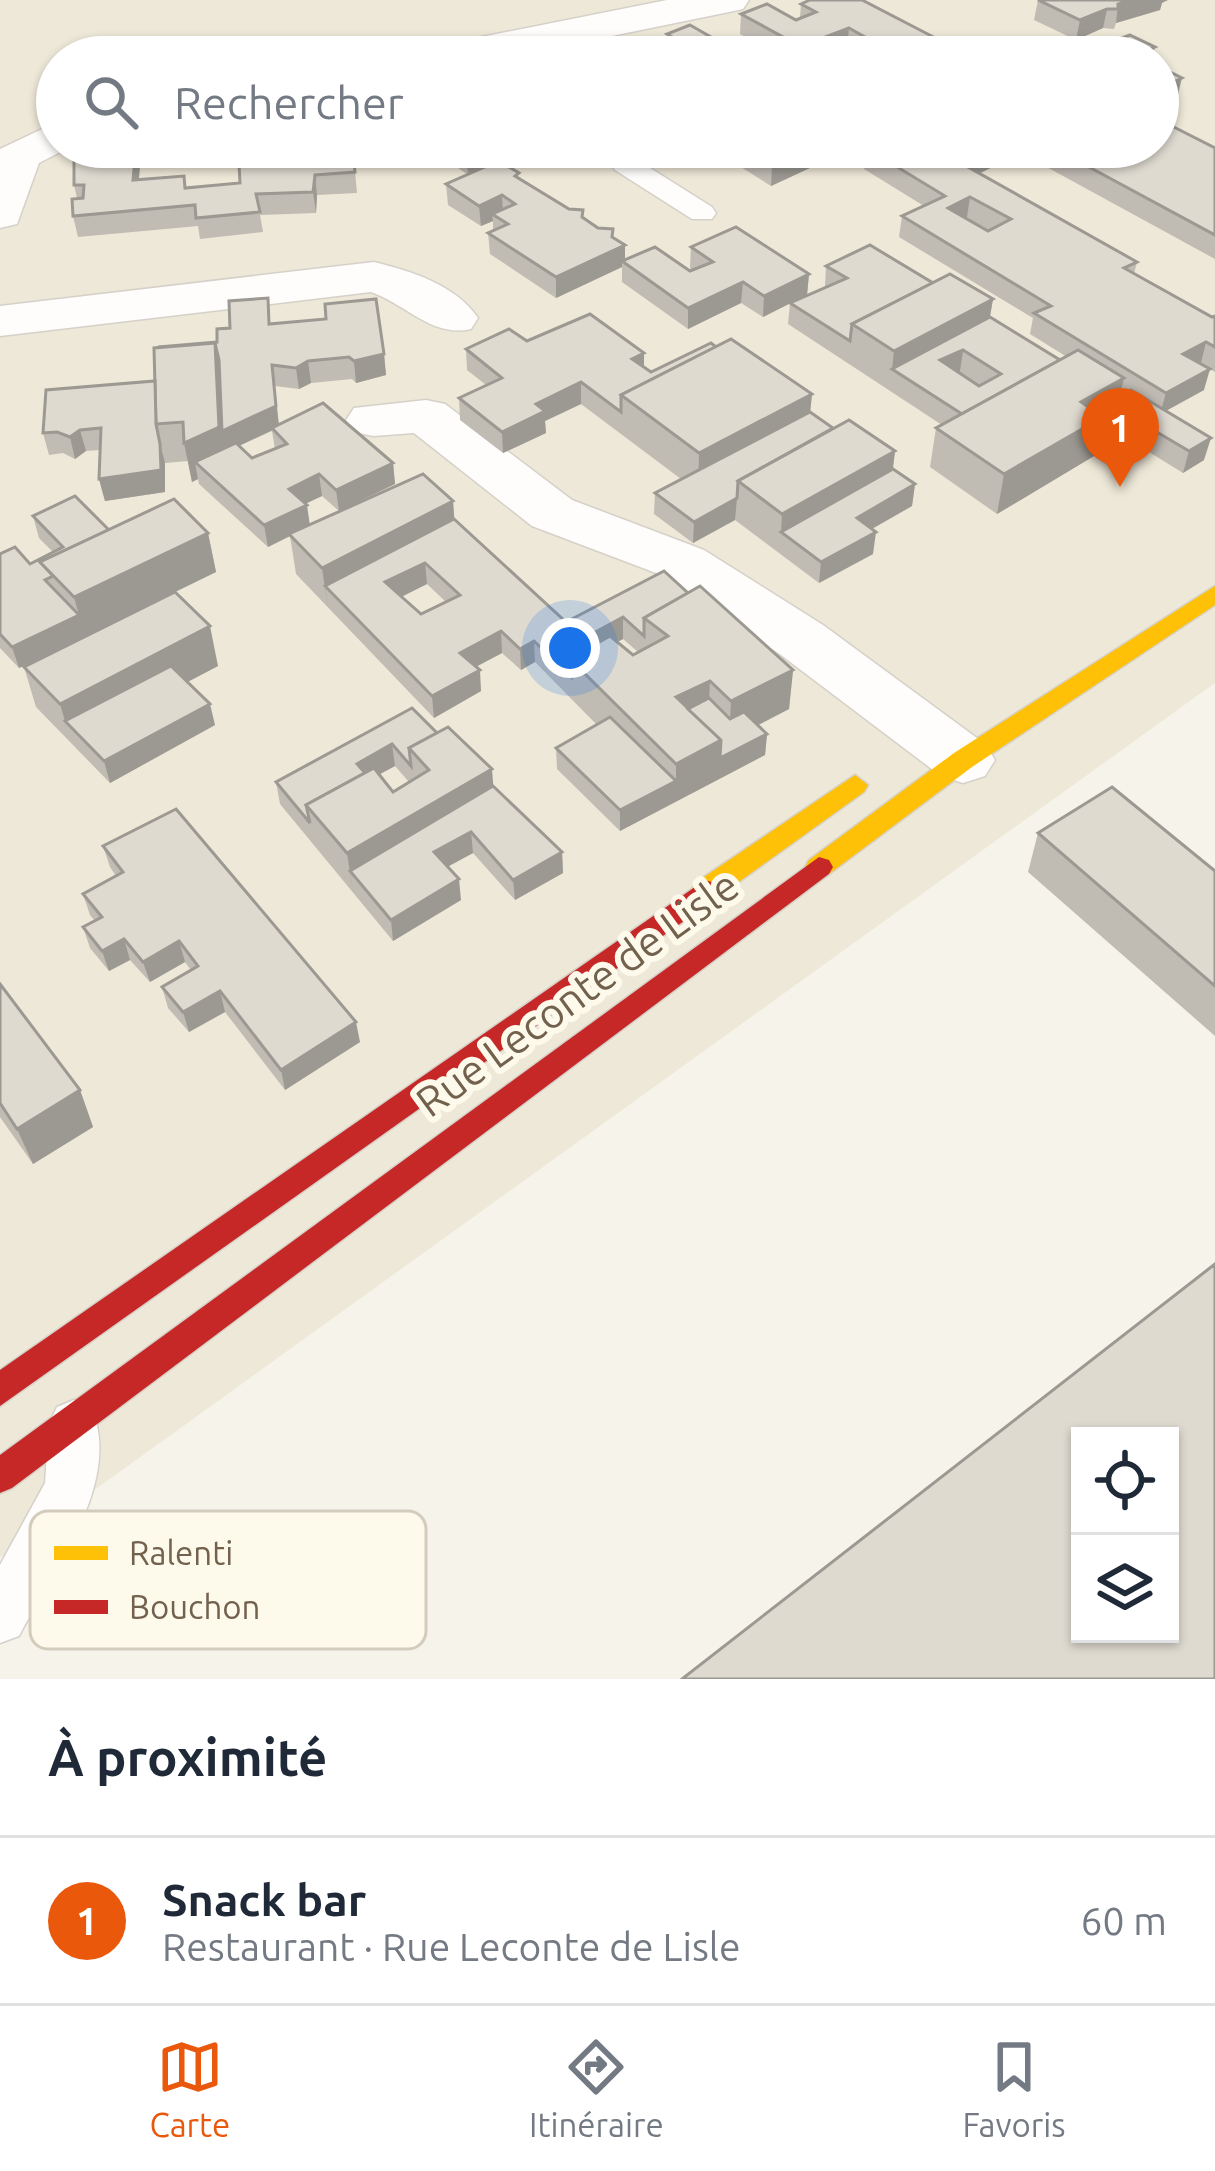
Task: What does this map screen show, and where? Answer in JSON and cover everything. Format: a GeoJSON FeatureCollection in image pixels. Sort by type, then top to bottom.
{"type":"FeatureCollection","features":[{"type":"Feature","properties":{"kind":"main road","name":"Rue Leconte de Lisle"},"geometry":{"type":"LineString","coordinates":[[0,1476],[937,740],[1215,594]]}},
{"type":"Feature","properties":{"kind":"main road","name":"Rue Leconte de Lisle"},"geometry":{"type":"LineString","coordinates":[[0,1390],[871,774]]}},
{"type":"Feature","properties":{"kind":"street"},"geometry":{"type":"LineString","coordinates":[[596,36],[730,0]]}},
{"type":"Feature","properties":{"kind":"street"},"geometry":{"type":"LineString","coordinates":[[0,214],[18,155],[36,146]]}},
{"type":"Feature","properties":{"kind":"street"},"geometry":{"type":"LineString","coordinates":[[0,321],[374,277],[410,289],[453,317]]}},
{"type":"Feature","properties":{"kind":"street"},"geometry":{"type":"LineString","coordinates":[[373,420],[426,416],[552,513],[684,562],[802,640],[937,740]]}},
{"type":"Feature","properties":{"kind":"lane"},"geometry":{"type":"LineString","coordinates":[[631,168],[702,213]]}},
{"type":"Feature","properties":{"kind":"lane"},"geometry":{"type":"LineString","coordinates":[[1165,623],[1215,604]]}},
{"type":"Feature","properties":{"kind":"lane"},"geometry":{"type":"LineString","coordinates":[[58,1511],[70,1488],[74,1420]]}},
{"type":"Feature","properties":{"kind":"lane"},"geometry":{"type":"LineString","coordinates":[[0,1617],[30,1562]]}},
{"type":"Feature","properties":{"kind":"shaded area"},"geometry":{"type":"Polygon","coordinates":[[[0,0],[1215,0],[1215,683],[65,1511],[30,1511],[30,1536],[0,1558],[0,0]]]}},
{"type":"Feature","properties":{"kind":"building"},"geometry":{"type":"Polygon","coordinates":[[[862,0],[931,36],[863,36],[849,28],[828,36],[781,36],[741,14],[767,4],[796,20],[816,12],[801,4],[862,0]]]}},
{"type":"Feature","properties":{"kind":"building"},"geometry":{"type":"Polygon","coordinates":[[[1038,0],[1131,0],[1118,4],[1118,9],[1080,20],[1038,0]]]}},
{"type":"Feature","properties":{"kind":"building"},"geometry":{"type":"Polygon","coordinates":[[[690,25],[709,36],[670,36],[667,34],[690,25]]]}},
{"type":"Feature","properties":{"kind":"building"},"geometry":{"type":"Polygon","coordinates":[[[1179,130],[1215,148],[1215,235],[1091,168],[1179,168],[1179,130]]]}},
{"type":"Feature","properties":{"kind":"building"},"geometry":{"type":"Polygon","coordinates":[[[74,168],[134,168],[133,180],[184,176],[185,188],[240,183],[239,168],[355,168],[355,172],[315,175],[313,192],[256,194],[260,212],[196,218],[195,205],[73,216],[72,199],[83,198],[84,185],[74,185],[74,168]]]}},
{"type":"Feature","properties":{"kind":"building"},"geometry":{"type":"Polygon","coordinates":[[[483,168],[511,168],[519,173],[515,176],[569,209],[583,210],[582,217],[598,228],[613,229],[612,237],[625,245],[556,277],[488,233],[508,224],[492,214],[515,204],[502,195],[479,206],[446,184],[483,168]]]}},
{"type":"Feature","properties":{"kind":"building"},"geometry":{"type":"Polygon","coordinates":[[[899,168],[970,168],[1137,262],[1124,268],[1215,316],[1215,347],[1206,342],[1183,354],[1210,369],[1166,393],[1034,313],[1051,306],[902,216],[945,196],[899,168]],[[970,197],[948,208],[988,231],[1011,219],[970,197]]]}},
{"type":"Feature","properties":{"kind":"building"},"geometry":{"type":"Polygon","coordinates":[[[736,227],[809,274],[764,296],[743,282],[688,308],[622,261],[655,247],[690,271],[713,262],[691,247],[736,227]]]}},
{"type":"Feature","properties":{"kind":"building"},"geometry":{"type":"Polygon","coordinates":[[[870,245],[933,283],[852,324],[850,341],[790,303],[847,278],[826,266],[870,245]]]}},
{"type":"Feature","properties":{"kind":"building"},"geometry":{"type":"Polygon","coordinates":[[[950,274],[993,299],[894,351],[852,324],[950,274]]]}},
{"type":"Feature","properties":{"kind":"building"},"geometry":{"type":"Polygon","coordinates":[[[268,298],[269,324],[326,319],[325,304],[376,299],[384,354],[354,361],[349,357],[308,361],[296,368],[272,365],[276,406],[222,431],[215,343],[158,347],[217,342],[217,329],[230,328],[229,301],[268,298]]]}},
{"type":"Feature","properties":{"kind":"building"},"geometry":{"type":"Polygon","coordinates":[[[590,314],[644,353],[632,359],[651,372],[711,343],[716,347],[621,395],[621,412],[581,382],[536,404],[545,411],[502,432],[459,398],[502,378],[466,349],[509,329],[527,341],[590,314]]]}},
{"type":"Feature","properties":{"kind":"building"},"geometry":{"type":"Polygon","coordinates":[[[990,317],[1060,360],[962,414],[892,369],[990,317]],[[963,350],[940,360],[979,386],[1001,374],[963,350]]]}},
{"type":"Feature","properties":{"kind":"building"},"geometry":{"type":"Polygon","coordinates":[[[731,339],[812,394],[699,453],[621,395],[731,339]]]}},
{"type":"Feature","properties":{"kind":"building"},"geometry":{"type":"Polygon","coordinates":[[[215,343],[219,427],[184,443],[183,422],[156,424],[154,348],[215,343]]]}},
{"type":"Feature","properties":{"kind":"building"},"geometry":{"type":"Polygon","coordinates":[[[1078,350],[1124,378],[1081,402],[1103,417],[1004,474],[936,428],[1078,350]]]}},
{"type":"Feature","properties":{"kind":"building"},"geometry":{"type":"Polygon","coordinates":[[[155,381],[161,470],[99,479],[101,428],[80,430],[70,437],[43,433],[46,390],[155,381]]]}},
{"type":"Feature","properties":{"kind":"building"},"geometry":{"type":"Polygon","coordinates":[[[1131,390],[1211,438],[1189,451],[1155,431],[1122,450],[1099,435],[1103,417],[1094,411],[1131,390]]]}},
{"type":"Feature","properties":{"kind":"building"},"geometry":{"type":"Polygon","coordinates":[[[323,403],[393,463],[336,490],[319,474],[289,489],[307,505],[264,525],[195,462],[236,443],[252,458],[287,444],[272,428],[323,403]]]}},
{"type":"Feature","properties":{"kind":"building"},"geometry":{"type":"Polygon","coordinates":[[[810,412],[833,428],[738,481],[737,498],[694,522],[655,493],[810,412]]]}},
{"type":"Feature","properties":{"kind":"building"},"geometry":{"type":"Polygon","coordinates":[[[849,420],[895,451],[782,514],[738,481],[849,420]]]}},
{"type":"Feature","properties":{"kind":"building"},"geometry":{"type":"Polygon","coordinates":[[[893,469],[915,484],[857,518],[876,532],[821,562],[781,532],[893,469]]]}},
{"type":"Feature","properties":{"kind":"building"},"geometry":{"type":"Polygon","coordinates":[[[423,474],[453,501],[322,568],[289,534],[423,474]]]}},
{"type":"Feature","properties":{"kind":"building"},"geometry":{"type":"Polygon","coordinates":[[[75,496],[109,530],[40,562],[53,576],[45,580],[79,615],[12,647],[0,634],[0,554],[15,547],[30,564],[63,547],[33,516],[75,496]]]}},
{"type":"Feature","properties":{"kind":"building"},"geometry":{"type":"Polygon","coordinates":[[[174,499],[208,533],[74,597],[40,562],[174,499]]]}},
{"type":"Feature","properties":{"kind":"building"},"geometry":{"type":"Polygon","coordinates":[[[454,519],[566,622],[664,571],[688,593],[644,618],[644,636],[623,617],[588,636],[598,644],[570,659],[571,677],[534,641],[520,649],[501,631],[460,653],[480,670],[432,696],[325,586],[454,519]],[[425,563],[385,582],[421,614],[460,595],[425,563]]]}},
{"type":"Feature","properties":{"kind":"building"},"geometry":{"type":"Polygon","coordinates":[[[700,586],[793,670],[731,701],[710,681],[676,697],[721,740],[676,764],[570,659],[610,636],[633,655],[668,636],[644,618],[700,586]]]}},
{"type":"Feature","properties":{"kind":"building"},"geometry":{"type":"Polygon","coordinates":[[[175,592],[210,626],[60,704],[24,667],[175,592]]]}},
{"type":"Feature","properties":{"kind":"building"},"geometry":{"type":"Polygon","coordinates":[[[171,666],[210,704],[104,761],[65,721],[171,666]]]}},
{"type":"Feature","properties":{"kind":"building"},"geometry":{"type":"Polygon","coordinates":[[[709,698],[730,719],[744,712],[767,734],[720,758],[721,740],[688,709],[709,698]]]}},
{"type":"Feature","properties":{"kind":"building"},"geometry":{"type":"Polygon","coordinates":[[[412,708],[437,733],[409,748],[411,766],[392,744],[357,764],[365,773],[306,805],[310,823],[276,782],[412,708]]]}},
{"type":"Feature","properties":{"kind":"building"},"geometry":{"type":"Polygon","coordinates":[[[610,717],[676,781],[620,810],[556,748],[610,717]]]}},
{"type":"Feature","properties":{"kind":"building"},"geometry":{"type":"Polygon","coordinates":[[[448,727],[492,769],[347,853],[306,805],[374,768],[393,792],[429,770],[409,748],[448,727]]]}},
{"type":"Feature","properties":{"kind":"building"},"geometry":{"type":"Polygon","coordinates":[[[493,786],[562,852],[513,880],[471,832],[434,852],[459,879],[391,920],[350,871],[493,786]]]}},
{"type":"Feature","properties":{"kind":"building"},"geometry":{"type":"Polygon","coordinates":[[[1112,787],[1215,871],[1215,986],[1038,833],[1112,787]]]}},
{"type":"Feature","properties":{"kind":"building"},"geometry":{"type":"Polygon","coordinates":[[[176,809],[356,1022],[281,1070],[220,991],[183,1012],[162,987],[198,966],[179,941],[143,962],[124,939],[102,951],[83,927],[102,917],[83,894],[123,872],[103,846],[176,809]]]}},
{"type":"Feature","properties":{"kind":"building"},"geometry":{"type":"Polygon","coordinates":[[[0,984],[80,1090],[17,1129],[0,1103],[0,984]]]}},
{"type":"Feature","properties":{"kind":"building"},"geometry":{"type":"Polygon","coordinates":[[[1215,1264],[1215,1679],[682,1679],[1215,1264]]]}},
{"type":"Feature","properties":{"kind":"traffic: slow"},"geometry":{"type":"LineString","coordinates":[[819,867],[963,760],[1215,594]]}},
{"type":"Feature","properties":{"kind":"traffic: slow"},"geometry":{"type":"LineString","coordinates":[[705,891],[855,785]]}},
{"type":"Feature","properties":{"kind":"traffic: jam"},"geometry":{"type":"LineString","coordinates":[[0,1476],[819,867]]}},
{"type":"Feature","properties":{"kind":"traffic: jam"},"geometry":{"type":"LineString","coordinates":[[0,1390],[705,891]]}},
{"type":"Feature","properties":{"kind":"place","name":"Snack bar"},"geometry":{"type":"Point","coordinates":[1120,487]}}]}
